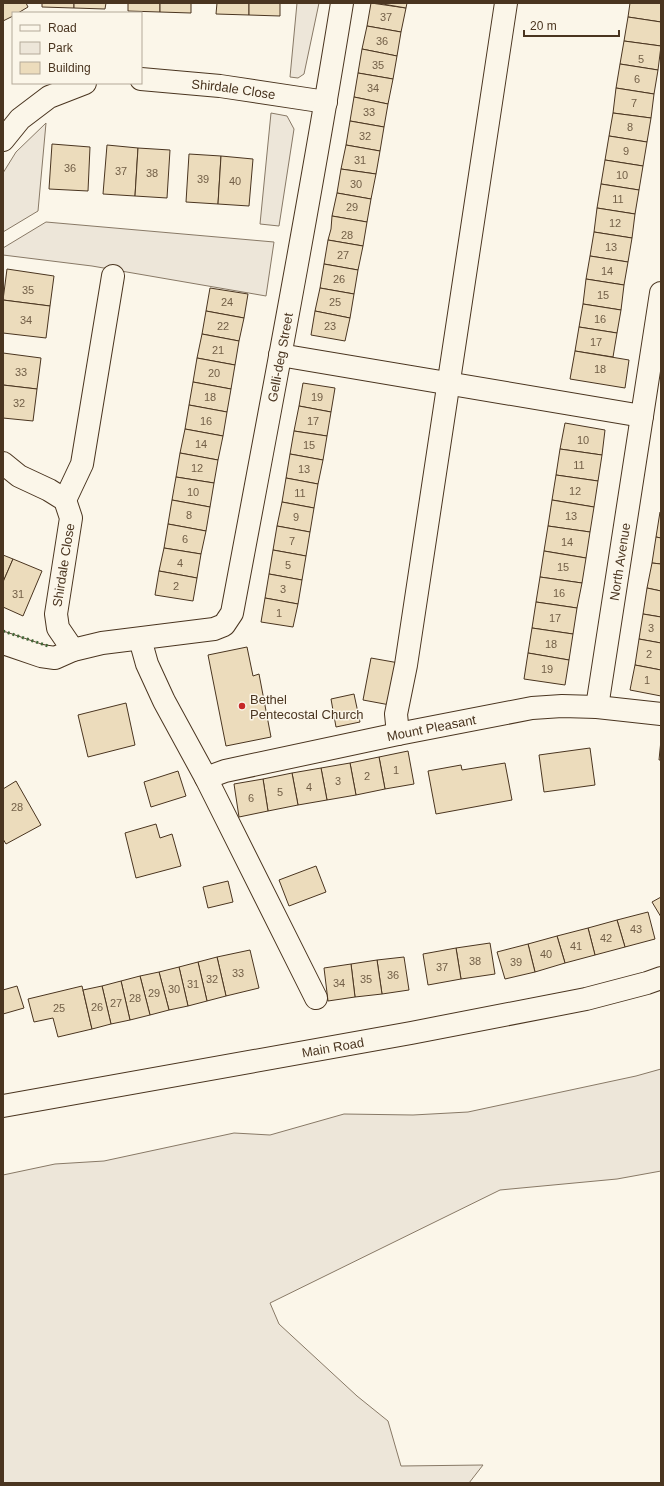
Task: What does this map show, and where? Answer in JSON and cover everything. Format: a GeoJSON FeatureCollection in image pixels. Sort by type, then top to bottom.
{"type":"FeatureCollection","features":[{"type":"Feature","properties":{"kind":"street","name":"Gelli-deg Street"},"geometry":{"type":"LineString","coordinates":[[3,643],[42,656],[55,658],[73,650],[102,643],[214,629],[224,624],[232,614],[326,102],[342,3]]}},
{"type":"Feature","properties":{"kind":"street"},"geometry":{"type":"LineString","coordinates":[[398,734],[396,714],[406,665],[506,3]]}},
{"type":"Feature","properties":{"kind":"street","name":"Shirdale Close"},"geometry":{"type":"LineString","coordinates":[[142,79],[220,86],[326,102]]}},
{"type":"Feature","properties":{"kind":"street"},"geometry":{"type":"LineString","coordinates":[[3,140],[20,119],[49,97],[82,84]]}},
{"type":"Feature","properties":{"kind":"street"},"geometry":{"type":"LineString","coordinates":[[3,463],[19,476],[49,490],[65,500],[82,464],[113,276]]}},
{"type":"Feature","properties":{"kind":"street","name":"North Avenue"},"geometry":{"type":"LineString","coordinates":[[597,707],[661,293]]}},
{"type":"Feature","properties":{"kind":"street"},"geometry":{"type":"LineString","coordinates":[[280,355],[642,416]]}},
{"type":"Feature","properties":{"kind":"street","name":"Shirdale Close"},"geometry":{"type":"LineString","coordinates":[[65,500],[71,518],[56,614],[58,628],[73,650]]}},
{"type":"Feature","properties":{"kind":"street"},"geometry":{"type":"LineString","coordinates":[[140,639],[147,664],[161,695],[206,778],[316,998]]}},
{"type":"Feature","properties":{"kind":"street","name":"Mount Pleasant"},"geometry":{"type":"LineString","coordinates":[[206,778],[225,771],[398,734],[532,708],[562,706],[597,707],[661,714]]}},
{"type":"Feature","properties":{"kind":"street","name":"Main Road"},"geometry":{"type":"LineString","coordinates":[[3,1106],[411,1033],[563,1003],[647,983],[661,978]]}},
{"type":"Feature","properties":{"kind":"green space"},"geometry":{"type":"Polygon","coordinates":[[[297,3],[319,3],[304,74],[298,78],[290,77],[297,3]]]}},
{"type":"Feature","properties":{"kind":"green space"},"geometry":{"type":"Polygon","coordinates":[[[271,113],[287,116],[294,129],[279,226],[260,224],[271,113]]]}},
{"type":"Feature","properties":{"kind":"green space"},"geometry":{"type":"Polygon","coordinates":[[[46,123],[38,211],[3,232],[3,173],[16,152],[46,123]]]}},
{"type":"Feature","properties":{"kind":"green space"},"geometry":{"type":"Polygon","coordinates":[[[46,222],[274,242],[266,296],[92,266],[3,255],[3,248],[46,222]]]}},
{"type":"Feature","properties":{"kind":"green space"},"geometry":{"type":"Polygon","coordinates":[[[661,1069],[661,1171],[617,1179],[500,1190],[270,1303],[279,1324],[357,1396],[388,1421],[401,1466],[483,1465],[469,1483],[3,1483],[3,1175],[55,1164],[104,1161],[234,1133],[270,1135],[344,1114],[413,1115],[468,1112],[636,1076],[661,1069]]]}},
{"type":"Feature","properties":{"kind":"building"},"geometry":{"type":"Polygon","coordinates":[[[3,3],[26,3],[28,7],[20,12],[12,12],[12,16],[3,21],[3,3]]]}},
{"type":"Feature","properties":{"kind":"building"},"geometry":{"type":"Polygon","coordinates":[[[42,3],[74,3],[74,8],[42,7],[42,3]]]}},
{"type":"Feature","properties":{"kind":"building"},"geometry":{"type":"Polygon","coordinates":[[[74,3],[106,3],[105,9],[74,8],[74,3]]]}},
{"type":"Feature","properties":{"kind":"building"},"geometry":{"type":"Polygon","coordinates":[[[128,3],[160,3],[160,12],[128,11],[128,3]]]}},
{"type":"Feature","properties":{"kind":"building"},"geometry":{"type":"Polygon","coordinates":[[[160,3],[191,3],[191,13],[160,12],[160,3]]]}},
{"type":"Feature","properties":{"kind":"building"},"geometry":{"type":"Polygon","coordinates":[[[217,3],[249,3],[249,15],[216,14],[217,3]]]}},
{"type":"Feature","properties":{"kind":"building"},"geometry":{"type":"Polygon","coordinates":[[[249,3],[280,3],[280,16],[249,15],[249,3]]]}},
{"type":"Feature","properties":{"kind":"building"},"geometry":{"type":"Polygon","coordinates":[[[371,3],[406,8],[401,32],[367,26],[371,3]]]}},
{"type":"Feature","properties":{"kind":"building"},"geometry":{"type":"Polygon","coordinates":[[[377,3],[407,3],[406,8],[377,3]]]}},
{"type":"Feature","properties":{"kind":"building"},"geometry":{"type":"Polygon","coordinates":[[[630,3],[661,3],[661,22],[628,17],[630,3]]]}},
{"type":"Feature","properties":{"kind":"building"},"geometry":{"type":"Polygon","coordinates":[[[628,17],[661,22],[661,46],[624,41],[628,17]]]}},
{"type":"Feature","properties":{"kind":"building"},"geometry":{"type":"Polygon","coordinates":[[[367,26],[401,32],[397,56],[362,49],[367,26]]]}},
{"type":"Feature","properties":{"kind":"building"},"geometry":{"type":"Polygon","coordinates":[[[624,41],[661,46],[658,70],[620,64],[624,41]]]}},
{"type":"Feature","properties":{"kind":"building"},"geometry":{"type":"Polygon","coordinates":[[[362,49],[397,56],[393,79],[358,73],[362,49]]]}},
{"type":"Feature","properties":{"kind":"building"},"geometry":{"type":"Polygon","coordinates":[[[620,64],[658,70],[654,94],[616,88],[620,64]]]}},
{"type":"Feature","properties":{"kind":"building"},"geometry":{"type":"Polygon","coordinates":[[[358,73],[393,79],[388,104],[354,97],[358,73]]]}},
{"type":"Feature","properties":{"kind":"building"},"geometry":{"type":"Polygon","coordinates":[[[616,88],[654,94],[651,118],[613,113],[616,88]]]}},
{"type":"Feature","properties":{"kind":"building"},"geometry":{"type":"Polygon","coordinates":[[[354,97],[388,104],[384,127],[350,121],[354,97]]]}},
{"type":"Feature","properties":{"kind":"building"},"geometry":{"type":"Polygon","coordinates":[[[613,113],[651,118],[647,142],[609,136],[613,113]]]}},
{"type":"Feature","properties":{"kind":"building"},"geometry":{"type":"Polygon","coordinates":[[[350,121],[384,127],[380,151],[346,145],[350,121]]]}},
{"type":"Feature","properties":{"kind":"building"},"geometry":{"type":"Polygon","coordinates":[[[609,136],[647,142],[643,166],[605,160],[609,136]]]}},
{"type":"Feature","properties":{"kind":"building"},"geometry":{"type":"Polygon","coordinates":[[[52,144],[90,147],[88,191],[49,189],[52,144]]]}},
{"type":"Feature","properties":{"kind":"building"},"geometry":{"type":"Polygon","coordinates":[[[107,145],[138,148],[135,196],[103,194],[107,145]]]}},
{"type":"Feature","properties":{"kind":"building"},"geometry":{"type":"Polygon","coordinates":[[[346,145],[380,151],[376,174],[341,169],[346,145]]]}},
{"type":"Feature","properties":{"kind":"building"},"geometry":{"type":"Polygon","coordinates":[[[138,148],[170,150],[167,198],[135,196],[138,148]]]}},
{"type":"Feature","properties":{"kind":"building"},"geometry":{"type":"Polygon","coordinates":[[[189,154],[221,156],[218,204],[186,202],[189,154]]]}},
{"type":"Feature","properties":{"kind":"building"},"geometry":{"type":"Polygon","coordinates":[[[221,156],[253,159],[249,206],[218,204],[221,156]]]}},
{"type":"Feature","properties":{"kind":"building"},"geometry":{"type":"Polygon","coordinates":[[[605,160],[643,166],[639,190],[601,184],[605,160]]]}},
{"type":"Feature","properties":{"kind":"building"},"geometry":{"type":"Polygon","coordinates":[[[341,169],[376,174],[371,199],[337,193],[341,169]]]}},
{"type":"Feature","properties":{"kind":"building"},"geometry":{"type":"Polygon","coordinates":[[[601,184],[639,190],[635,214],[597,208],[601,184]]]}},
{"type":"Feature","properties":{"kind":"building"},"geometry":{"type":"Polygon","coordinates":[[[337,193],[371,199],[367,222],[332,216],[337,193]]]}},
{"type":"Feature","properties":{"kind":"building"},"geometry":{"type":"Polygon","coordinates":[[[597,208],[635,214],[632,238],[594,232],[597,208]]]}},
{"type":"Feature","properties":{"kind":"building"},"geometry":{"type":"Polygon","coordinates":[[[332,216],[367,222],[363,246],[328,240],[332,216]]]}},
{"type":"Feature","properties":{"kind":"building"},"geometry":{"type":"Polygon","coordinates":[[[594,232],[632,238],[628,262],[590,256],[594,232]]]}},
{"type":"Feature","properties":{"kind":"building"},"geometry":{"type":"Polygon","coordinates":[[[328,240],[363,246],[358,270],[324,264],[328,240]]]}},
{"type":"Feature","properties":{"kind":"building"},"geometry":{"type":"Polygon","coordinates":[[[590,256],[628,262],[624,285],[586,279],[590,256]]]}},
{"type":"Feature","properties":{"kind":"building"},"geometry":{"type":"Polygon","coordinates":[[[324,264],[358,270],[354,294],[320,288],[324,264]]]}},
{"type":"Feature","properties":{"kind":"building"},"geometry":{"type":"Polygon","coordinates":[[[7,269],[54,276],[50,306],[3,300],[7,269]]]}},
{"type":"Feature","properties":{"kind":"building"},"geometry":{"type":"Polygon","coordinates":[[[586,279],[624,285],[621,310],[583,304],[586,279]]]}},
{"type":"Feature","properties":{"kind":"building"},"geometry":{"type":"Polygon","coordinates":[[[210,288],[248,294],[244,318],[206,311],[210,288]]]}},
{"type":"Feature","properties":{"kind":"building"},"geometry":{"type":"Polygon","coordinates":[[[320,288],[354,294],[350,318],[315,311],[320,288]]]}},
{"type":"Feature","properties":{"kind":"building"},"geometry":{"type":"Polygon","coordinates":[[[3,300],[50,306],[46,338],[3,333],[3,300]]]}},
{"type":"Feature","properties":{"kind":"building"},"geometry":{"type":"Polygon","coordinates":[[[583,304],[621,310],[617,333],[579,327],[583,304]]]}},
{"type":"Feature","properties":{"kind":"building"},"geometry":{"type":"Polygon","coordinates":[[[206,311],[244,318],[239,341],[202,334],[206,311]]]}},
{"type":"Feature","properties":{"kind":"building"},"geometry":{"type":"Polygon","coordinates":[[[315,311],[350,318],[345,341],[311,335],[315,311]]]}},
{"type":"Feature","properties":{"kind":"building"},"geometry":{"type":"Polygon","coordinates":[[[579,327],[617,333],[613,357],[575,351],[579,327]]]}},
{"type":"Feature","properties":{"kind":"building"},"geometry":{"type":"Polygon","coordinates":[[[202,334],[239,341],[235,365],[197,358],[202,334]]]}},
{"type":"Feature","properties":{"kind":"building"},"geometry":{"type":"Polygon","coordinates":[[[575,351],[629,360],[625,388],[570,379],[575,351]]]}},
{"type":"Feature","properties":{"kind":"building"},"geometry":{"type":"Polygon","coordinates":[[[3,353],[41,358],[37,389],[3,385],[3,353]]]}},
{"type":"Feature","properties":{"kind":"building"},"geometry":{"type":"Polygon","coordinates":[[[197,358],[235,365],[231,389],[193,382],[197,358]]]}},
{"type":"Feature","properties":{"kind":"building"},"geometry":{"type":"Polygon","coordinates":[[[193,382],[231,389],[227,412],[189,405],[193,382]]]}},
{"type":"Feature","properties":{"kind":"building"},"geometry":{"type":"Polygon","coordinates":[[[303,383],[335,388],[331,412],[299,406],[303,383]]]}},
{"type":"Feature","properties":{"kind":"building"},"geometry":{"type":"Polygon","coordinates":[[[3,385],[37,389],[33,421],[3,418],[3,385]]]}},
{"type":"Feature","properties":{"kind":"building"},"geometry":{"type":"Polygon","coordinates":[[[189,405],[227,412],[223,436],[185,429],[189,405]]]}},
{"type":"Feature","properties":{"kind":"building"},"geometry":{"type":"Polygon","coordinates":[[[299,406],[331,412],[327,436],[294,431],[299,406]]]}},
{"type":"Feature","properties":{"kind":"building"},"geometry":{"type":"Polygon","coordinates":[[[565,423],[605,430],[602,455],[560,449],[565,423]]]}},
{"type":"Feature","properties":{"kind":"building"},"geometry":{"type":"Polygon","coordinates":[[[185,429],[223,436],[218,460],[180,453],[185,429]]]}},
{"type":"Feature","properties":{"kind":"building"},"geometry":{"type":"Polygon","coordinates":[[[294,431],[327,436],[323,460],[290,454],[294,431]]]}},
{"type":"Feature","properties":{"kind":"building"},"geometry":{"type":"Polygon","coordinates":[[[560,449],[602,455],[598,481],[556,475],[560,449]]]}},
{"type":"Feature","properties":{"kind":"building"},"geometry":{"type":"Polygon","coordinates":[[[180,453],[218,460],[214,483],[176,477],[180,453]]]}},
{"type":"Feature","properties":{"kind":"building"},"geometry":{"type":"Polygon","coordinates":[[[290,454],[323,460],[318,484],[286,478],[290,454]]]}},
{"type":"Feature","properties":{"kind":"building"},"geometry":{"type":"Polygon","coordinates":[[[556,475],[598,481],[594,507],[552,500],[556,475]]]}},
{"type":"Feature","properties":{"kind":"building"},"geometry":{"type":"Polygon","coordinates":[[[176,477],[214,483],[210,507],[172,500],[176,477]]]}},
{"type":"Feature","properties":{"kind":"building"},"geometry":{"type":"Polygon","coordinates":[[[286,478],[318,484],[314,508],[282,502],[286,478]]]}},
{"type":"Feature","properties":{"kind":"building"},"geometry":{"type":"Polygon","coordinates":[[[172,500],[210,507],[206,531],[168,524],[172,500]]]}},
{"type":"Feature","properties":{"kind":"building"},"geometry":{"type":"Polygon","coordinates":[[[552,500],[594,507],[590,532],[548,526],[552,500]]]}},
{"type":"Feature","properties":{"kind":"building"},"geometry":{"type":"Polygon","coordinates":[[[282,502],[314,508],[310,532],[277,526],[282,502]]]}},
{"type":"Feature","properties":{"kind":"building"},"geometry":{"type":"Polygon","coordinates":[[[661,512],[661,538],[656,537],[661,512]]]}},
{"type":"Feature","properties":{"kind":"building"},"geometry":{"type":"Polygon","coordinates":[[[168,524],[206,531],[201,554],[164,548],[168,524]]]}},
{"type":"Feature","properties":{"kind":"building"},"geometry":{"type":"Polygon","coordinates":[[[277,526],[310,532],[306,556],[273,550],[277,526]]]}},
{"type":"Feature","properties":{"kind":"building"},"geometry":{"type":"Polygon","coordinates":[[[548,526],[590,532],[586,558],[544,551],[548,526]]]}},
{"type":"Feature","properties":{"kind":"building"},"geometry":{"type":"Polygon","coordinates":[[[656,537],[661,538],[661,564],[652,563],[656,537]]]}},
{"type":"Feature","properties":{"kind":"building"},"geometry":{"type":"Polygon","coordinates":[[[164,548],[201,554],[197,578],[159,571],[164,548]]]}},
{"type":"Feature","properties":{"kind":"building"},"geometry":{"type":"Polygon","coordinates":[[[273,550],[306,556],[302,580],[269,574],[273,550]]]}},
{"type":"Feature","properties":{"kind":"building"},"geometry":{"type":"Polygon","coordinates":[[[544,551],[586,558],[582,583],[540,577],[544,551]]]}},
{"type":"Feature","properties":{"kind":"building"},"geometry":{"type":"Polygon","coordinates":[[[3,555],[13,559],[3,582],[3,555]]]}},
{"type":"Feature","properties":{"kind":"building"},"geometry":{"type":"Polygon","coordinates":[[[13,559],[42,571],[23,616],[3,607],[3,582],[13,559]]]}},
{"type":"Feature","properties":{"kind":"building"},"geometry":{"type":"Polygon","coordinates":[[[652,563],[661,564],[661,591],[647,588],[652,563]]]}},
{"type":"Feature","properties":{"kind":"building"},"geometry":{"type":"Polygon","coordinates":[[[159,571],[197,578],[193,601],[155,595],[159,571]]]}},
{"type":"Feature","properties":{"kind":"building"},"geometry":{"type":"Polygon","coordinates":[[[269,574],[302,580],[298,604],[265,598],[269,574]]]}},
{"type":"Feature","properties":{"kind":"building"},"geometry":{"type":"Polygon","coordinates":[[[540,577],[582,583],[577,608],[536,602],[540,577]]]}},
{"type":"Feature","properties":{"kind":"building"},"geometry":{"type":"Polygon","coordinates":[[[647,588],[661,591],[661,617],[643,614],[647,588]]]}},
{"type":"Feature","properties":{"kind":"building"},"geometry":{"type":"Polygon","coordinates":[[[265,598],[298,604],[293,627],[261,622],[265,598]]]}},
{"type":"Feature","properties":{"kind":"building"},"geometry":{"type":"Polygon","coordinates":[[[536,602],[577,608],[573,634],[532,628],[536,602]]]}},
{"type":"Feature","properties":{"kind":"building"},"geometry":{"type":"Polygon","coordinates":[[[643,614],[661,617],[661,643],[639,639],[643,614]]]}},
{"type":"Feature","properties":{"kind":"building"},"geometry":{"type":"Polygon","coordinates":[[[532,628],[573,634],[569,660],[528,653],[532,628]]]}},
{"type":"Feature","properties":{"kind":"building"},"geometry":{"type":"Polygon","coordinates":[[[639,639],[661,643],[661,670],[635,665],[639,639]]]}},
{"type":"Feature","properties":{"kind":"building","name":"Bethel Pentecostal Church"},"geometry":{"type":"Polygon","coordinates":[[[247,647],[253,676],[259,674],[271,737],[226,746],[208,655],[247,647]]]}},
{"type":"Feature","properties":{"kind":"building"},"geometry":{"type":"Polygon","coordinates":[[[528,653],[569,660],[565,685],[524,679],[528,653]]]}},
{"type":"Feature","properties":{"kind":"building"},"geometry":{"type":"Polygon","coordinates":[[[371,658],[399,663],[390,705],[363,700],[371,658]]]}},
{"type":"Feature","properties":{"kind":"building"},"geometry":{"type":"Polygon","coordinates":[[[635,665],[661,670],[661,696],[630,690],[635,665]]]}},
{"type":"Feature","properties":{"kind":"building"},"geometry":{"type":"Polygon","coordinates":[[[354,694],[360,722],[336,727],[331,699],[354,694]]]}},
{"type":"Feature","properties":{"kind":"building"},"geometry":{"type":"Polygon","coordinates":[[[126,703],[135,745],[88,757],[78,715],[126,703]]]}},
{"type":"Feature","properties":{"kind":"building"},"geometry":{"type":"Polygon","coordinates":[[[661,740],[661,760],[659,760],[661,740]]]}},
{"type":"Feature","properties":{"kind":"building"},"geometry":{"type":"Polygon","coordinates":[[[590,748],[595,785],[544,792],[539,755],[590,748]]]}},
{"type":"Feature","properties":{"kind":"building"},"geometry":{"type":"Polygon","coordinates":[[[408,751],[414,784],[385,789],[379,757],[408,751]]]}},
{"type":"Feature","properties":{"kind":"building"},"geometry":{"type":"Polygon","coordinates":[[[379,757],[385,789],[356,795],[350,763],[379,757]]]}},
{"type":"Feature","properties":{"kind":"building"},"geometry":{"type":"Polygon","coordinates":[[[350,763],[356,795],[327,800],[321,768],[350,763]]]}},
{"type":"Feature","properties":{"kind":"building"},"geometry":{"type":"Polygon","coordinates":[[[505,763],[512,800],[436,814],[428,771],[461,765],[462,770],[505,763]]]}},
{"type":"Feature","properties":{"kind":"building"},"geometry":{"type":"Polygon","coordinates":[[[321,768],[327,800],[298,805],[292,773],[321,768]]]}},
{"type":"Feature","properties":{"kind":"building"},"geometry":{"type":"Polygon","coordinates":[[[178,771],[186,796],[151,807],[144,782],[178,771]]]}},
{"type":"Feature","properties":{"kind":"building"},"geometry":{"type":"Polygon","coordinates":[[[292,773],[298,805],[268,811],[263,779],[292,773]]]}},
{"type":"Feature","properties":{"kind":"building"},"geometry":{"type":"Polygon","coordinates":[[[263,779],[268,811],[239,817],[234,784],[263,779]]]}},
{"type":"Feature","properties":{"kind":"building"},"geometry":{"type":"Polygon","coordinates":[[[16,781],[41,825],[6,844],[3,839],[3,789],[16,781]]]}},
{"type":"Feature","properties":{"kind":"building"},"geometry":{"type":"Polygon","coordinates":[[[156,824],[160,838],[172,834],[181,866],[136,878],[125,833],[156,824]]]}},
{"type":"Feature","properties":{"kind":"building"},"geometry":{"type":"Polygon","coordinates":[[[316,866],[326,892],[289,906],[279,880],[316,866]]]}},
{"type":"Feature","properties":{"kind":"building"},"geometry":{"type":"Polygon","coordinates":[[[228,881],[233,902],[208,908],[203,887],[228,881]]]}},
{"type":"Feature","properties":{"kind":"building"},"geometry":{"type":"Polygon","coordinates":[[[661,897],[661,917],[652,902],[661,897]]]}},
{"type":"Feature","properties":{"kind":"building"},"geometry":{"type":"Polygon","coordinates":[[[648,912],[655,939],[625,947],[617,920],[648,912]]]}},
{"type":"Feature","properties":{"kind":"building"},"geometry":{"type":"Polygon","coordinates":[[[617,920],[625,947],[595,955],[588,928],[617,920]]]}},
{"type":"Feature","properties":{"kind":"building"},"geometry":{"type":"Polygon","coordinates":[[[588,928],[595,955],[565,963],[557,936],[588,928]]]}},
{"type":"Feature","properties":{"kind":"building"},"geometry":{"type":"Polygon","coordinates":[[[557,936],[565,963],[535,972],[528,944],[557,936]]]}},
{"type":"Feature","properties":{"kind":"building"},"geometry":{"type":"Polygon","coordinates":[[[490,943],[495,974],[461,979],[456,948],[490,943]]]}},
{"type":"Feature","properties":{"kind":"building"},"geometry":{"type":"Polygon","coordinates":[[[528,944],[535,972],[505,979],[497,952],[528,944]]]}},
{"type":"Feature","properties":{"kind":"building"},"geometry":{"type":"Polygon","coordinates":[[[456,948],[461,979],[428,985],[423,954],[456,948]]]}},
{"type":"Feature","properties":{"kind":"building"},"geometry":{"type":"Polygon","coordinates":[[[250,950],[259,988],[226,996],[217,957],[250,950]]]}},
{"type":"Feature","properties":{"kind":"building"},"geometry":{"type":"Polygon","coordinates":[[[217,957],[226,996],[207,1001],[198,962],[217,957]]]}},
{"type":"Feature","properties":{"kind":"building"},"geometry":{"type":"Polygon","coordinates":[[[404,957],[409,990],[382,994],[377,960],[404,957]]]}},
{"type":"Feature","properties":{"kind":"building"},"geometry":{"type":"Polygon","coordinates":[[[377,960],[382,994],[355,997],[351,964],[377,960]]]}},
{"type":"Feature","properties":{"kind":"building"},"geometry":{"type":"Polygon","coordinates":[[[198,962],[207,1001],[188,1006],[179,967],[198,962]]]}},
{"type":"Feature","properties":{"kind":"building"},"geometry":{"type":"Polygon","coordinates":[[[351,964],[355,997],[328,1001],[324,968],[351,964]]]}},
{"type":"Feature","properties":{"kind":"building"},"geometry":{"type":"Polygon","coordinates":[[[179,967],[188,1006],[169,1010],[159,972],[179,967]]]}},
{"type":"Feature","properties":{"kind":"building"},"geometry":{"type":"Polygon","coordinates":[[[159,972],[169,1010],[150,1015],[140,976],[159,972]]]}},
{"type":"Feature","properties":{"kind":"building"},"geometry":{"type":"Polygon","coordinates":[[[140,976],[150,1015],[130,1020],[121,981],[140,976]]]}},
{"type":"Feature","properties":{"kind":"building"},"geometry":{"type":"Polygon","coordinates":[[[121,981],[130,1020],[111,1024],[102,986],[121,981]]]}},
{"type":"Feature","properties":{"kind":"building"},"geometry":{"type":"Polygon","coordinates":[[[17,986],[24,1008],[3,1014],[3,990],[17,986]]]}},
{"type":"Feature","properties":{"kind":"building"},"geometry":{"type":"Polygon","coordinates":[[[82,986],[92,1029],[58,1037],[53,1018],[34,1022],[28,999],[82,986]]]}},
{"type":"Feature","properties":{"kind":"building"},"geometry":{"type":"Polygon","coordinates":[[[102,986],[111,1024],[92,1029],[83,990],[102,986]]]}},
{"type":"Feature","properties":{"kind":"hedge"},"geometry":{"type":"LineString","coordinates":[[3,631],[48,646]]}},
{"type":"Feature","properties":{"kind":"place","name":"Bethel Pentecostal Church"},"geometry":{"type":"Point","coordinates":[242,706]}}]}
